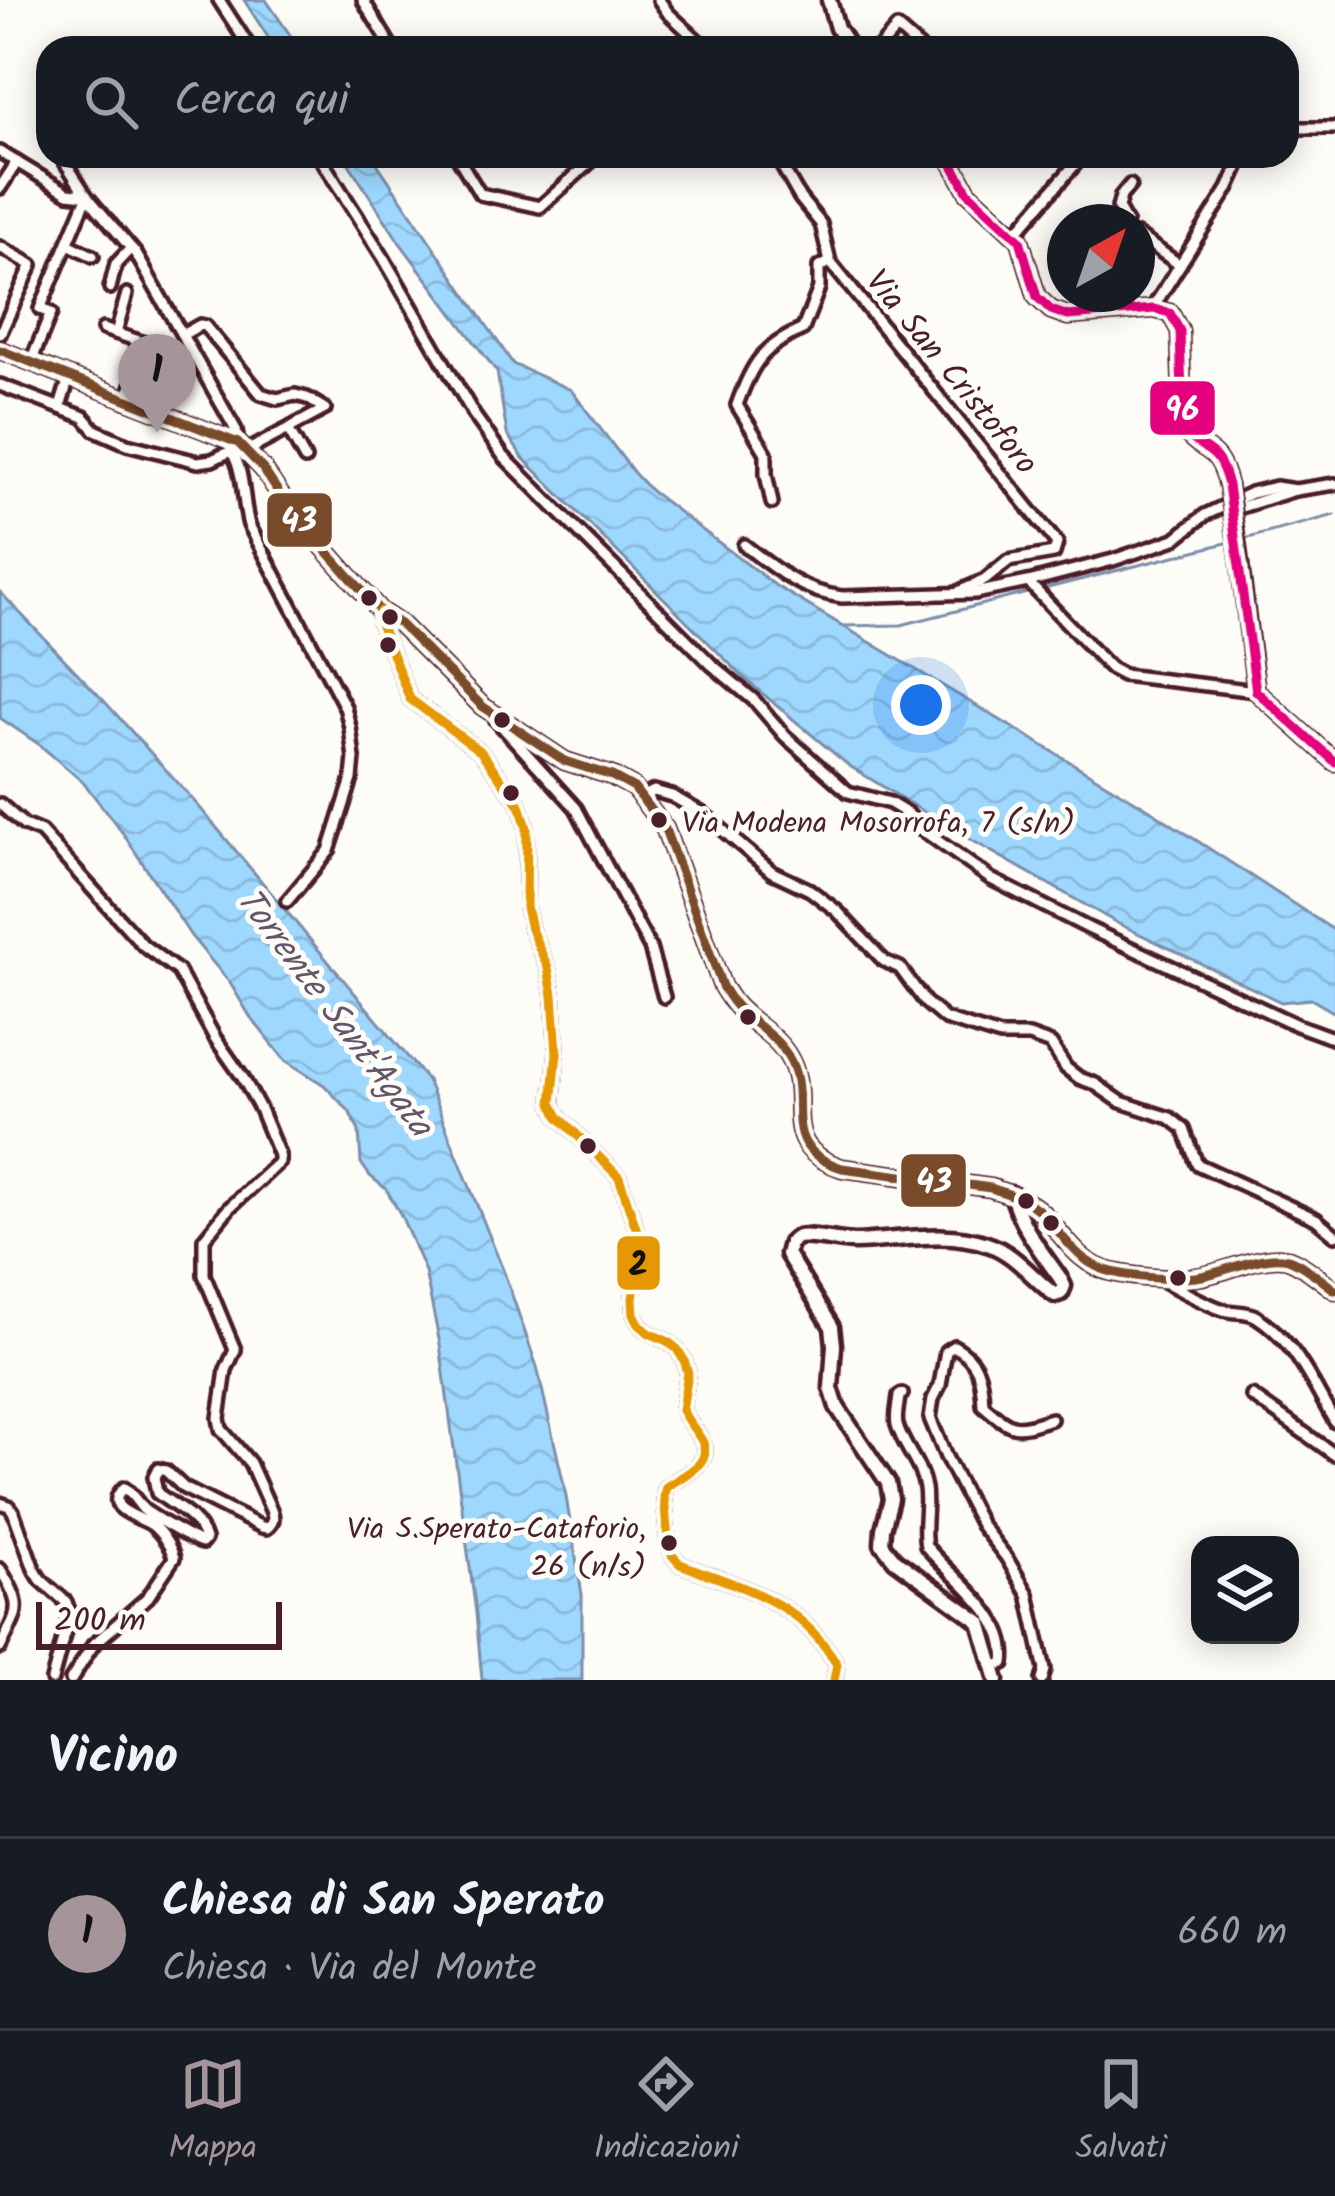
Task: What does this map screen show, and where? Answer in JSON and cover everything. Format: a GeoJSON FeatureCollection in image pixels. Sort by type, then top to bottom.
{"type":"FeatureCollection","features":[{"type":"Feature","properties":{"kind":"street"},"geometry":{"type":"LineString","coordinates":[[219,0],[242,36]]}},
{"type":"Feature","properties":{"kind":"street"},"geometry":{"type":"LineString","coordinates":[[363,0],[385,36]]}},
{"type":"Feature","properties":{"kind":"street"},"geometry":{"type":"LineString","coordinates":[[659,0],[693,36]]}},
{"type":"Feature","properties":{"kind":"street"},"geometry":{"type":"LineString","coordinates":[[829,0],[842,36]]}},
{"type":"Feature","properties":{"kind":"street"},"geometry":{"type":"LineString","coordinates":[[1299,128],[1335,128]]}},
{"type":"Feature","properties":{"kind":"street"},"geometry":{"type":"LineString","coordinates":[[0,152],[68,193],[86,196]]}},
{"type":"Feature","properties":{"kind":"street"},"geometry":{"type":"LineString","coordinates":[[0,188],[17,162]]}},
{"type":"Feature","properties":{"kind":"street"},"geometry":{"type":"LineString","coordinates":[[68,168],[131,248],[236,430],[249,525],[345,707],[352,779],[329,851],[287,901]]}},
{"type":"Feature","properties":{"kind":"street"},"geometry":{"type":"LineString","coordinates":[[327,168],[504,457],[711,664],[755,700],[785,736],[848,792],[890,803],[992,879],[1090,929],[1335,1039]]}},
{"type":"Feature","properties":{"kind":"street"},"geometry":{"type":"LineString","coordinates":[[464,168],[480,194],[540,207],[584,168]]}},
{"type":"Feature","properties":{"kind":"street","name":"Via San Cristoforo"},"geometry":{"type":"LineString","coordinates":[[783,168],[820,224],[830,262],[1053,535],[1058,548],[1054,554],[1008,561],[985,580],[960,591]]}},
{"type":"Feature","properties":{"kind":"street"},"geometry":{"type":"LineString","coordinates":[[955,168],[968,192],[1020,240],[1037,297],[1047,306]]}},
{"type":"Feature","properties":{"kind":"street"},"geometry":{"type":"LineString","coordinates":[[1014,235],[1071,168]]}},
{"type":"Feature","properties":{"kind":"street"},"geometry":{"type":"LineString","coordinates":[[1155,306],[1237,168]]}},
{"type":"Feature","properties":{"kind":"street"},"geometry":{"type":"LineString","coordinates":[[1119,204],[1130,185]]}},
{"type":"Feature","properties":{"kind":"street"},"geometry":{"type":"LineString","coordinates":[[31,362],[51,313],[40,309],[86,196]]}},
{"type":"Feature","properties":{"kind":"street"},"geometry":{"type":"LineString","coordinates":[[68,244],[93,256]]}},
{"type":"Feature","properties":{"kind":"street"},"geometry":{"type":"LineString","coordinates":[[0,247],[32,265],[0,334]]}},
{"type":"Feature","properties":{"kind":"street"},"geometry":{"type":"LineString","coordinates":[[110,288],[116,264],[131,248]]}},
{"type":"Feature","properties":{"kind":"street"},"geometry":{"type":"LineString","coordinates":[[1155,248],[1180,265]]}},
{"type":"Feature","properties":{"kind":"street"},"geometry":{"type":"LineString","coordinates":[[772,503],[766,453],[736,405],[761,355],[778,340],[803,329],[819,288],[819,267],[830,262]]}},
{"type":"Feature","properties":{"kind":"street"},"geometry":{"type":"LineString","coordinates":[[116,333],[127,294]]}},
{"type":"Feature","properties":{"kind":"street"},"geometry":{"type":"LineString","coordinates":[[1155,310],[1171,314],[1180,331],[1184,429],[1222,461],[1256,691]]}},
{"type":"Feature","properties":{"kind":"street"},"geometry":{"type":"LineString","coordinates":[[1057,312],[1068,316],[1117,312]]}},
{"type":"Feature","properties":{"kind":"street"},"geometry":{"type":"LineString","coordinates":[[0,385],[84,417],[95,430],[127,444],[198,462],[288,429],[325,409],[295,395],[277,399],[261,394],[205,326],[182,335]]}},
{"type":"Feature","properties":{"kind":"street"},"geometry":{"type":"LineString","coordinates":[[103,329],[148,344],[126,401]]}},
{"type":"Feature","properties":{"kind":"street"},"geometry":{"type":"LineString","coordinates":[[0,350],[239,448],[263,469],[289,508],[380,611],[400,624],[483,707],[576,808],[650,948],[664,997]]}},
{"type":"Feature","properties":{"kind":"street"},"geometry":{"type":"LineString","coordinates":[[60,407],[69,378]]}},
{"type":"Feature","properties":{"kind":"street"},"geometry":{"type":"LineString","coordinates":[[288,429],[305,459]]}},
{"type":"Feature","properties":{"kind":"street"},"geometry":{"type":"LineString","coordinates":[[1232,510],[1295,490],[1335,484]]}},
{"type":"Feature","properties":{"kind":"street"},"geometry":{"type":"LineString","coordinates":[[744,545],[794,583],[827,596],[975,593],[1030,584],[1113,560],[1175,539],[1224,504],[1251,493],[1276,487],[1295,490]]}},
{"type":"Feature","properties":{"kind":"street"},"geometry":{"type":"LineString","coordinates":[[1030,584],[1110,668],[1124,675],[1256,691],[1335,762]]}},
{"type":"Feature","properties":{"kind":"street"},"geometry":{"type":"LineString","coordinates":[[380,611],[379,621],[410,699],[481,752],[520,805],[527,828],[526,907],[553,995],[557,1053],[552,1103],[559,1117],[619,1177],[640,1252],[634,1313],[649,1334],[668,1341],[684,1360],[688,1373],[682,1410],[705,1444],[700,1465],[666,1486],[672,1555],[680,1564],[791,1611],[828,1649],[837,1664],[835,1678]]}},
{"type":"Feature","properties":{"kind":"street"},"geometry":{"type":"LineString","coordinates":[[483,707],[565,761],[613,776],[642,796],[665,829],[722,986],[792,1061],[798,1125],[808,1149],[820,1161],[1012,1195],[1042,1213],[1086,1262],[1109,1271],[1194,1278],[1272,1257],[1287,1259],[1335,1290]]}},
{"type":"Feature","properties":{"kind":"street"},"geometry":{"type":"LineString","coordinates":[[642,796],[654,791],[672,796],[705,815],[772,872],[810,890],[884,961],[900,968],[944,1019],[1000,1036],[1029,1036],[1051,1044],[1066,1068],[1079,1078],[1121,1102],[1170,1118],[1184,1129],[1196,1164],[1319,1222],[1335,1235]]}},
{"type":"Feature","properties":{"kind":"street"},"geometry":{"type":"LineString","coordinates":[[0,804],[24,825],[41,832],[143,945],[178,971],[252,1093],[279,1154],[278,1162],[209,1231],[202,1250],[204,1275],[236,1350],[226,1370],[221,1429],[250,1463],[274,1518],[271,1526],[262,1527],[158,1469],[154,1477],[157,1493],[181,1508],[204,1532],[205,1539],[196,1543],[173,1525],[154,1519],[129,1490],[119,1490],[118,1502],[126,1513],[154,1526],[173,1558],[148,1598],[93,1646],[70,1680]]}},
{"type":"Feature","properties":{"kind":"street"},"geometry":{"type":"LineString","coordinates":[[995,1674],[980,1622],[895,1560],[883,1544],[891,1499],[888,1484],[837,1407],[831,1388],[832,1327],[787,1254],[798,1237],[852,1242],[963,1238],[991,1244],[1055,1295],[1061,1293],[1060,1278],[1016,1212],[1012,1195]]}},
{"type":"Feature","properties":{"kind":"street"},"geometry":{"type":"LineString","coordinates":[[1319,1222],[1335,1218]]}},
{"type":"Feature","properties":{"kind":"street"},"geometry":{"type":"LineString","coordinates":[[1156,1278],[1226,1312],[1255,1315],[1302,1361],[1335,1422]]}},
{"type":"Feature","properties":{"kind":"street"},"geometry":{"type":"LineString","coordinates":[[1042,1680],[1045,1670],[1028,1594],[960,1488],[930,1418],[946,1351],[954,1346],[969,1354],[978,1368],[983,1405],[1004,1423],[1020,1429],[1051,1419]]}},
{"type":"Feature","properties":{"kind":"street"},"geometry":{"type":"LineString","coordinates":[[902,1394],[896,1422],[920,1467],[926,1546],[982,1606],[999,1632],[1006,1651],[995,1674]]}},
{"type":"Feature","properties":{"kind":"street"},"geometry":{"type":"LineString","coordinates":[[1252,1396],[1335,1455]]}},
{"type":"Feature","properties":{"kind":"street"},"geometry":{"type":"LineString","coordinates":[[0,1503],[13,1511],[40,1580],[66,1602],[70,1613],[52,1680]]}},
{"type":"Feature","properties":{"kind":"street"},"geometry":{"type":"LineString","coordinates":[[0,1569],[16,1598],[17,1616],[0,1648]]}},
{"type":"Feature","properties":{"kind":"water"},"geometry":{"type":"Polygon","coordinates":[[[244,0],[266,0],[291,36],[267,36],[244,0]]]}},
{"type":"Feature","properties":{"kind":"water"},"geometry":{"type":"Polygon","coordinates":[[[352,168],[380,168],[513,364],[571,390],[651,491],[776,586],[1147,808],[1335,931],[1335,1013],[1311,999],[1281,1002],[1117,923],[848,765],[744,678],[523,458],[507,434],[497,372],[400,243],[352,168]]]}},
{"type":"Feature","properties":{"kind":"water","name":"Torrente Sant'Agata"},"geometry":{"type":"Polygon","coordinates":[[[0,592],[201,809],[427,1080],[537,1367],[582,1594],[582,1680],[482,1680],[440,1344],[425,1272],[401,1215],[386,1189],[361,1163],[359,1131],[349,1111],[324,1085],[285,1060],[251,1018],[84,783],[0,718],[0,592]]]}},
{"type":"Feature","properties":{"kind":"waterway"},"geometry":{"type":"LineString","coordinates":[[1244,539],[1335,515]]}},
{"type":"Feature","properties":{"kind":"waterway"},"geometry":{"type":"LineString","coordinates":[[1040,590],[1234,541]]}},
{"type":"Feature","properties":{"kind":"waterway"},"geometry":{"type":"LineString","coordinates":[[840,626],[901,625],[1031,592]]}},
{"type":"Feature","properties":{"kind":"transit line","name":"96"},"geometry":{"type":"LineString","coordinates":[[955,168],[968,192],[1020,240],[1037,297],[1051,310],[1068,316],[1154,309],[1170,313],[1180,331],[1183,429],[1215,456],[1228,485],[1256,691],[1335,762]]}},
{"type":"Feature","properties":{"kind":"transit line","name":"43"},"geometry":{"type":"LineString","coordinates":[[0,350],[238,443],[380,611],[400,624],[482,706],[565,761],[634,788],[665,829],[722,986],[736,1007],[788,1056],[798,1089],[801,1134],[821,1158],[842,1168],[991,1188],[1011,1195],[1036,1208],[1090,1263],[1112,1272],[1186,1278],[1278,1258],[1301,1265],[1335,1290]]}},
{"type":"Feature","properties":{"kind":"transit line","name":"2"},"geometry":{"type":"LineString","coordinates":[[380,611],[379,621],[410,699],[481,752],[520,805],[527,828],[526,907],[553,995],[557,1053],[552,1103],[559,1117],[619,1177],[638,1234],[634,1314],[640,1325],[667,1341],[684,1360],[688,1373],[682,1410],[704,1445],[697,1466],[666,1487],[672,1555],[680,1564],[748,1589],[787,1610],[805,1624],[837,1664],[834,1680]]}},
{"type":"Feature","properties":{"kind":"place","name":"Chiesa di San Sperato"},"geometry":{"type":"Point","coordinates":[157,433]}},
{"type":"Feature","properties":{"kind":"place","name":"Via Modena Mosorrofa, 7 (s/n)"},"geometry":{"type":"Point","coordinates":[659,820]}},
{"type":"Feature","properties":{"kind":"place","name":"Via S.Sperato-Cataforio, 26 (n/s)"},"geometry":{"type":"Point","coordinates":[669,1543]}}]}
